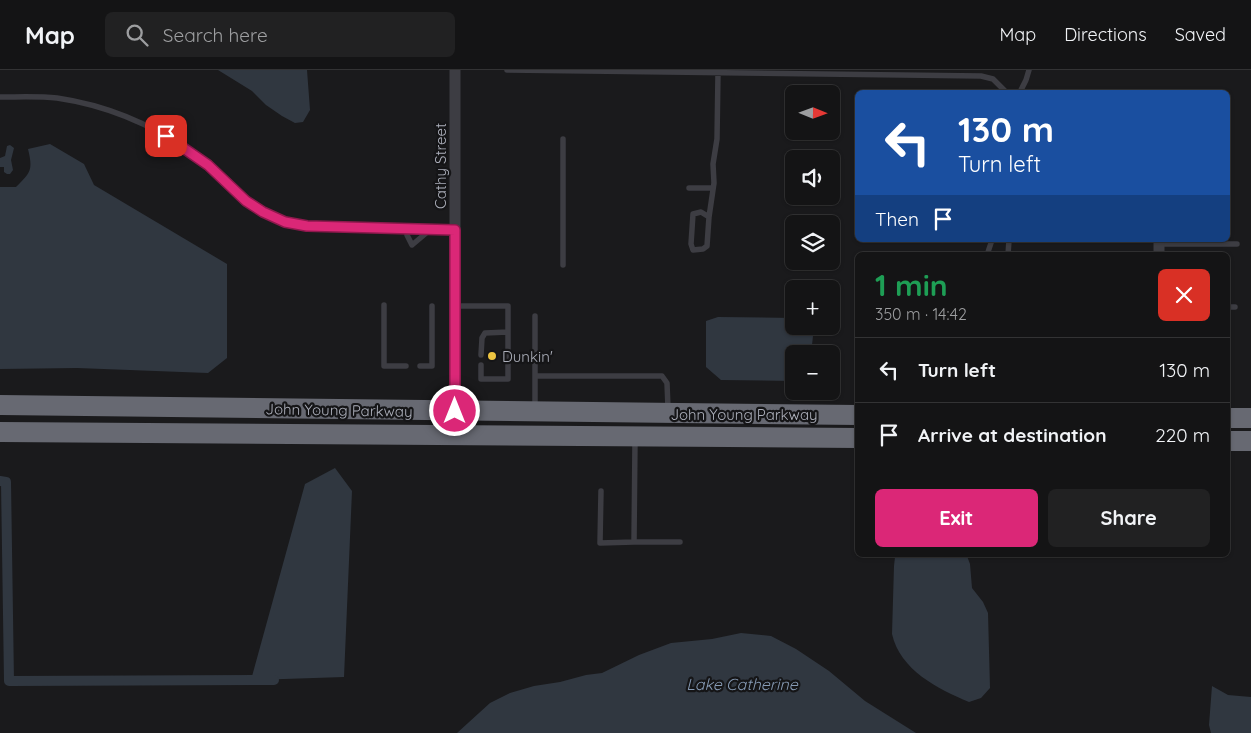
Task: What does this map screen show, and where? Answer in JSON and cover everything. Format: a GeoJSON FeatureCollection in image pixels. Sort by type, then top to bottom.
{"type":"FeatureCollection","features":[{"type":"Feature","properties":{"kind":"highway","name":"John Young Parkway"},"geometry":{"type":"LineString","coordinates":[[0,405],[855,414]]}},
{"type":"Feature","properties":{"kind":"highway"},"geometry":{"type":"LineString","coordinates":[[388,435],[437,423],[455,411]]}},
{"type":"Feature","properties":{"kind":"highway"},"geometry":{"type":"LineString","coordinates":[[1230,418],[1251,418]]}},
{"type":"Feature","properties":{"kind":"highway","name":"John Young Parkway"},"geometry":{"type":"LineString","coordinates":[[0,432],[855,438]]}},
{"type":"Feature","properties":{"kind":"highway"},"geometry":{"type":"LineString","coordinates":[[1230,441],[1251,442]]}},
{"type":"Feature","properties":{"kind":"street","name":"Cathy Street"},"geometry":{"type":"LineString","coordinates":[[455,70],[455,411]]}},
{"type":"Feature","properties":{"kind":"lane"},"geometry":{"type":"LineString","coordinates":[[507,70],[718,73],[870,72],[981,76],[993,79],[1004,90]]}},
{"type":"Feature","properties":{"kind":"lane"},"geometry":{"type":"LineString","coordinates":[[1021,90],[1029,70]]}},
{"type":"Feature","properties":{"kind":"lane"},"geometry":{"type":"LineString","coordinates":[[709,217],[700,212],[693,214],[691,244],[693,250],[703,249],[708,246],[713,164],[717,139],[718,73]]}},
{"type":"Feature","properties":{"kind":"lane"},"geometry":{"type":"LineString","coordinates":[[0,97],[55,98],[80,102],[140,122],[208,165],[251,205],[285,222],[307,226],[455,230]]}},
{"type":"Feature","properties":{"kind":"lane"},"geometry":{"type":"LineString","coordinates":[[563,139],[563,265]]}},
{"type":"Feature","properties":{"kind":"lane"},"geometry":{"type":"LineString","coordinates":[[689,188],[713,188]]}},
{"type":"Feature","properties":{"kind":"lane"},"geometry":{"type":"LineString","coordinates":[[408,228],[407,236],[412,245],[431,229]]}},
{"type":"Feature","properties":{"kind":"lane"},"geometry":{"type":"LineString","coordinates":[[1159,246],[1238,244]]}},
{"type":"Feature","properties":{"kind":"lane"},"geometry":{"type":"LineString","coordinates":[[384,305],[384,366],[406,366]]}},
{"type":"Feature","properties":{"kind":"lane"},"geometry":{"type":"LineString","coordinates":[[420,366],[432,366],[432,306]]}},
{"type":"Feature","properties":{"kind":"lane"},"geometry":{"type":"LineString","coordinates":[[455,306],[508,306],[508,379],[481,379],[481,366]]}},
{"type":"Feature","properties":{"kind":"lane"},"geometry":{"type":"LineString","coordinates":[[1230,306],[1235,307]]}},
{"type":"Feature","properties":{"kind":"lane"},"geometry":{"type":"LineString","coordinates":[[535,316],[535,412]]}},
{"type":"Feature","properties":{"kind":"lane"},"geometry":{"type":"LineString","coordinates":[[481,355],[482,338],[485,333],[508,332]]}},
{"type":"Feature","properties":{"kind":"lane"},"geometry":{"type":"LineString","coordinates":[[536,376],[662,376],[666,383],[668,413]]}},
{"type":"Feature","properties":{"kind":"lane"},"geometry":{"type":"LineString","coordinates":[[634,542],[635,436]]}},
{"type":"Feature","properties":{"kind":"lane"},"geometry":{"type":"LineString","coordinates":[[601,491],[600,543],[680,542]]}},
{"type":"Feature","properties":{"kind":"water"},"geometry":{"type":"Polygon","coordinates":[[[218,70],[307,70],[310,110],[303,122],[295,123],[266,105],[252,91],[218,70]]]}},
{"type":"Feature","properties":{"kind":"water"},"geometry":{"type":"Polygon","coordinates":[[[50,144],[84,164],[94,185],[227,264],[227,358],[208,373],[77,368],[0,369],[0,187],[16,187],[28,174],[30,162],[28,149],[50,144]]]}},
{"type":"Feature","properties":{"kind":"water"},"geometry":{"type":"Polygon","coordinates":[[[10,145],[14,148],[11,160],[13,170],[10,174],[7,174],[4,172],[4,167],[0,167],[0,158],[5,156],[7,146],[10,145]]]}},
{"type":"Feature","properties":{"kind":"water"},"geometry":{"type":"Polygon","coordinates":[[[718,317],[785,318],[785,335],[813,335],[812,345],[785,345],[785,381],[721,380],[706,367],[706,321],[718,317]]]}},
{"type":"Feature","properties":{"kind":"water"},"geometry":{"type":"Polygon","coordinates":[[[335,468],[352,491],[344,677],[251,680],[305,484],[335,468]]]}},
{"type":"Feature","properties":{"kind":"water"},"geometry":{"type":"Polygon","coordinates":[[[895,557],[967,557],[970,564],[972,588],[983,602],[988,613],[990,688],[981,698],[969,702],[945,691],[922,677],[903,658],[896,647],[892,634],[895,557]]]}},
{"type":"Feature","properties":{"kind":"water","name":"Lake Catherine"},"geometry":{"type":"Polygon","coordinates":[[[741,633],[771,636],[796,649],[829,671],[865,701],[916,733],[457,733],[490,703],[510,693],[534,686],[602,673],[639,655],[671,643],[712,639],[741,633]]]}},
{"type":"Feature","properties":{"kind":"water"},"geometry":{"type":"Polygon","coordinates":[[[1212,686],[1228,695],[1251,697],[1251,733],[1211,733],[1209,725],[1212,686]]]}},
{"type":"Feature","properties":{"kind":"waterway"},"geometry":{"type":"LineString","coordinates":[[0,481],[6,482],[9,681],[274,680]]}},
{"type":"Feature","properties":{"kind":"place","name":"Dunkin'"},"geometry":{"type":"Point","coordinates":[492,356]}},
{"type":"Feature","properties":{"kind":"route"},"geometry":{"type":"LineString","coordinates":[[166,136],[208,165],[246,201],[263,212],[285,222],[307,226],[455,230],[455,411]]}}]}
